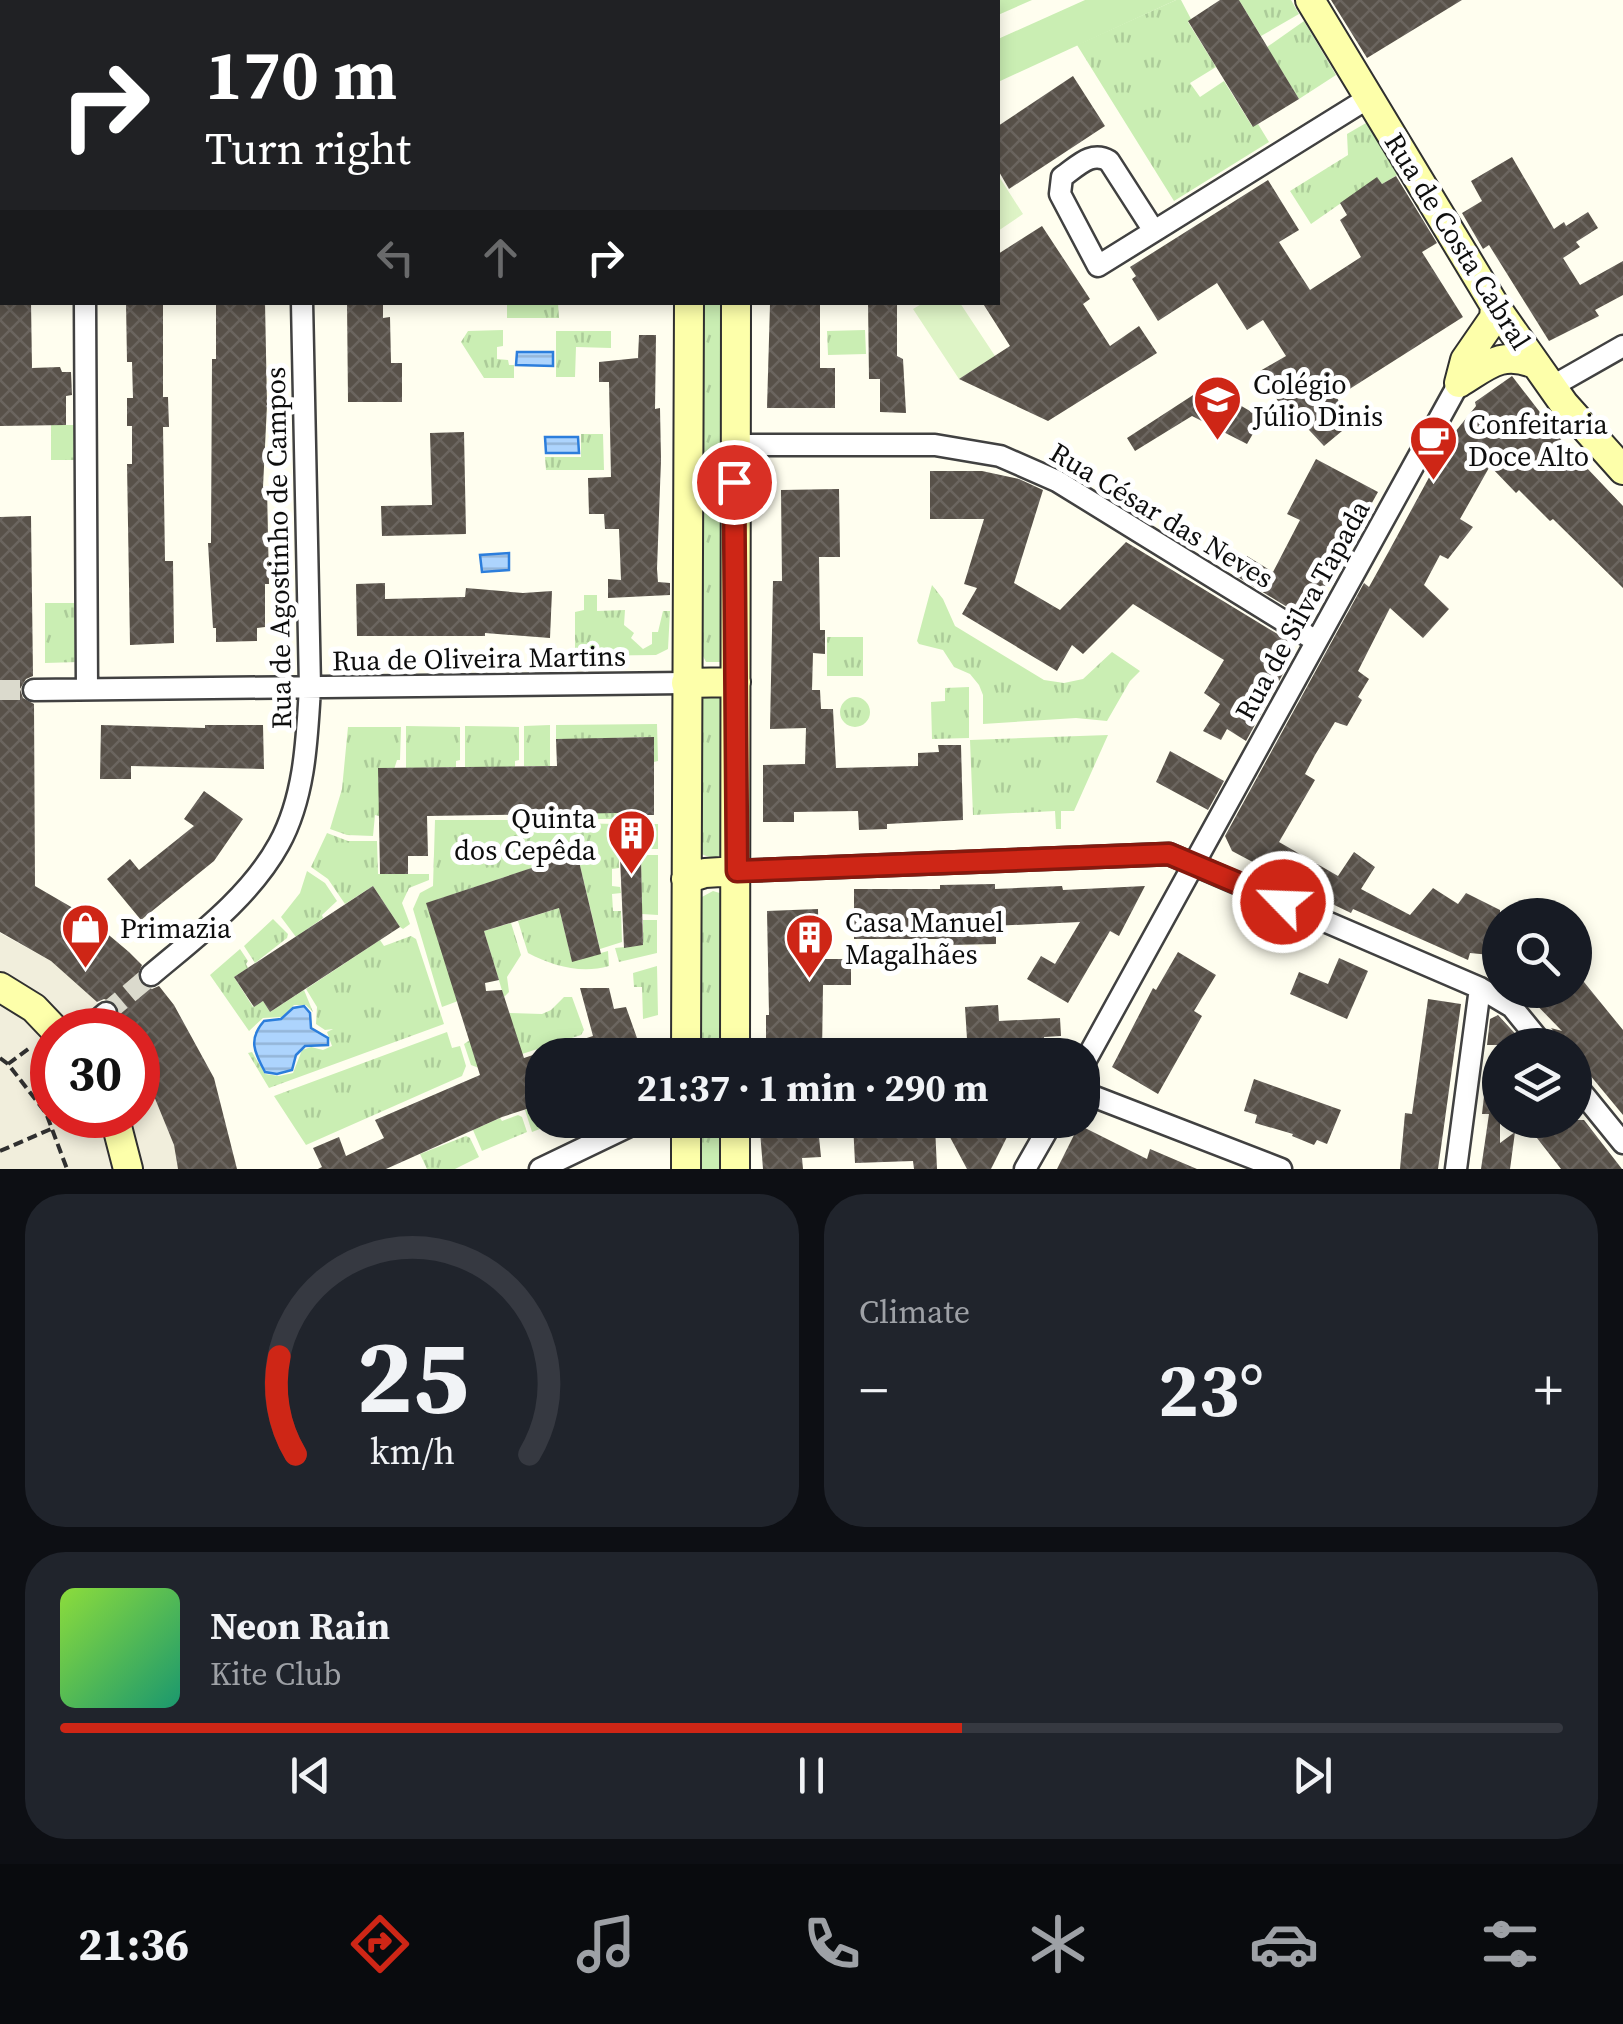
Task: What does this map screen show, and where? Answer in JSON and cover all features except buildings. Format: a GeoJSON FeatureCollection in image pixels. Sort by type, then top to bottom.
{"type":"FeatureCollection","features":[{"type":"Feature","properties":{"kind":"main road","name":"Rua de Costa Cabral"},"geometry":{"type":"LineString","coordinates":[[1310,0],[1495,306],[1551,387],[1623,470]]}},
{"type":"Feature","properties":{"kind":"main road"},"geometry":{"type":"LineString","coordinates":[[686,1038],[689,305]]}},
{"type":"Feature","properties":{"kind":"main road"},"geometry":{"type":"LineString","coordinates":[[735,1038],[736,305]]}},
{"type":"Feature","properties":{"kind":"main road"},"geometry":{"type":"LineString","coordinates":[[1459,383],[1466,360],[1494,318],[1495,306]]}},
{"type":"Feature","properties":{"kind":"main road"},"geometry":{"type":"LineString","coordinates":[[1459,383],[1505,357],[1535,364]]}},
{"type":"Feature","properties":{"kind":"main road"},"geometry":{"type":"LineString","coordinates":[[686,683],[736,682]]}},
{"type":"Feature","properties":{"kind":"main road"},"geometry":{"type":"LineString","coordinates":[[686,879],[737,871]]}},
{"type":"Feature","properties":{"kind":"main road"},"geometry":{"type":"LineString","coordinates":[[0,987],[34,1008]]}},
{"type":"Feature","properties":{"kind":"main road"},"geometry":{"type":"LineString","coordinates":[[120,1138],[128,1169]]}},
{"type":"Feature","properties":{"kind":"main road"},"geometry":{"type":"LineString","coordinates":[[686,1138],[686,1169]]}},
{"type":"Feature","properties":{"kind":"main road"},"geometry":{"type":"LineString","coordinates":[[735,1138],[735,1169]]}},
{"type":"Feature","properties":{"kind":"street"},"geometry":{"type":"LineString","coordinates":[[1154,231],[1109,161],[1101,156],[1094,156],[1062,177],[1058,184],[1098,266],[1370,97]]}},
{"type":"Feature","properties":{"kind":"street"},"geometry":{"type":"LineString","coordinates":[[85,305],[87,689]]}},
{"type":"Feature","properties":{"kind":"street","name":"Rua de Agostinho de Campos"},"geometry":{"type":"LineString","coordinates":[[151,975],[208,928],[258,875],[279,845],[294,811],[307,744],[310,687],[302,305]]}},
{"type":"Feature","properties":{"kind":"street"},"geometry":{"type":"LineString","coordinates":[[1551,387],[1623,346]]}},
{"type":"Feature","properties":{"kind":"street","name":"Rua de Silva Tapada"},"geometry":{"type":"LineString","coordinates":[[1098,1038],[1459,383]]}},
{"type":"Feature","properties":{"kind":"street","name":"Rua César das Neves"},"geometry":{"type":"LineString","coordinates":[[734,445],[936,445],[1000,456],[1043,474],[1103,508],[1316,641]]}},
{"type":"Feature","properties":{"kind":"street","name":"Rua de Oliveira Martins"},"geometry":{"type":"LineString","coordinates":[[34,690],[686,683]]}},
{"type":"Feature","properties":{"kind":"street"},"geometry":{"type":"LineString","coordinates":[[737,871],[1169,854],[1480,988],[1512,1007],[1529,1028]]}},
{"type":"Feature","properties":{"kind":"street"},"geometry":{"type":"LineString","coordinates":[[1456,1169],[1480,988]]}},
{"type":"Feature","properties":{"kind":"street"},"geometry":{"type":"LineString","coordinates":[[1100,1099],[1282,1169]]}},
{"type":"Feature","properties":{"kind":"street"},"geometry":{"type":"LineString","coordinates":[[1592,1105],[1623,1142]]}},
{"type":"Feature","properties":{"kind":"street"},"geometry":{"type":"LineString","coordinates":[[540,1169],[605,1138]]}},
{"type":"Feature","properties":{"kind":"street"},"geometry":{"type":"LineString","coordinates":[[1026,1169],[1042,1138]]}},
{"type":"Feature","properties":{"kind":"path"},"geometry":{"type":"LineString","coordinates":[[8,1064],[30,1047]]}},
{"type":"Feature","properties":{"kind":"path"},"geometry":{"type":"LineString","coordinates":[[0,1058],[30,1092]]}},
{"type":"Feature","properties":{"kind":"path"},"geometry":{"type":"LineString","coordinates":[[0,1151],[30,1138]]}},
{"type":"Feature","properties":{"kind":"path"},"geometry":{"type":"LineString","coordinates":[[56,1138],[68,1169]]}},
{"type":"Feature","properties":{"kind":"green space"},"geometry":{"type":"Polygon","coordinates":[[[1000,0],[1032,0],[1000,14],[1000,0]]]}},
{"type":"Feature","properties":{"kind":"green space"},"geometry":{"type":"Polygon","coordinates":[[[1085,0],[1176,0],[1000,81],[1000,38],[1085,0]]]}},
{"type":"Feature","properties":{"kind":"green space"},"geometry":{"type":"Polygon","coordinates":[[[1181,0],[1191,19],[1188,22],[1216,67],[1190,83],[1200,97],[1224,81],[1252,126],[1258,124],[1269,142],[1174,201],[1077,45],[1181,0]]]}},
{"type":"Feature","properties":{"kind":"green space"},"geometry":{"type":"Polygon","coordinates":[[[1239,0],[1291,0],[1299,14],[1261,36],[1239,0]]]}},
{"type":"Feature","properties":{"kind":"green space"},"geometry":{"type":"Polygon","coordinates":[[[1304,21],[1336,75],[1299,99],[1267,47],[1304,21]]]}},
{"type":"Feature","properties":{"kind":"green space"},"geometry":{"type":"Polygon","coordinates":[[[1366,123],[1399,174],[1382,184],[1377,178],[1311,224],[1290,191],[1348,155],[1347,134],[1366,123]]]}},
{"type":"Feature","properties":{"kind":"green space"},"geometry":{"type":"Polygon","coordinates":[[[1000,178],[1023,214],[1000,230],[1000,178]]]}},
{"type":"Feature","properties":{"kind":"green space"},"geometry":{"type":"Polygon","coordinates":[[[507,305],[558,305],[559,318],[507,318],[507,305]]]}},
{"type":"Feature","properties":{"kind":"green space"},"geometry":{"type":"Polygon","coordinates":[[[702,305],[727,305],[725,658],[721,662],[706,662],[701,652],[702,305]]]}},
{"type":"Feature","properties":{"kind":"green space"},"geometry":{"type":"Polygon","coordinates":[[[920,305],[961,305],[995,356],[959,379],[913,309],[920,305]]]}},
{"type":"Feature","properties":{"kind":"green space"},"geometry":{"type":"Polygon","coordinates":[[[503,330],[503,346],[497,347],[497,359],[514,365],[514,378],[484,378],[461,342],[468,331],[503,330]]]}},
{"type":"Feature","properties":{"kind":"green space"},"geometry":{"type":"Polygon","coordinates":[[[865,330],[866,354],[828,355],[827,331],[865,330]]]}},
{"type":"Feature","properties":{"kind":"green space"},"geometry":{"type":"Polygon","coordinates":[[[556,331],[611,331],[611,348],[576,347],[575,377],[556,377],[556,331]]]}},
{"type":"Feature","properties":{"kind":"green space"},"geometry":{"type":"Polygon","coordinates":[[[51,425],[77,425],[77,460],[51,460],[51,425]]]}},
{"type":"Feature","properties":{"kind":"green space"},"geometry":{"type":"Polygon","coordinates":[[[581,434],[603,434],[604,470],[546,470],[545,457],[581,457],[581,434]]]}},
{"type":"Feature","properties":{"kind":"green space"},"geometry":{"type":"Polygon","coordinates":[[[932,585],[955,626],[1044,680],[1064,683],[1083,679],[1112,652],[1140,671],[1107,721],[1076,718],[983,724],[979,685],[970,674],[954,667],[943,650],[917,641],[932,585]]]}},
{"type":"Feature","properties":{"kind":"green space"},"geometry":{"type":"Polygon","coordinates":[[[584,595],[597,595],[597,611],[625,610],[624,625],[643,649],[652,644],[652,632],[658,632],[663,611],[670,611],[668,649],[656,655],[575,656],[575,612],[584,610],[584,595]]]}},
{"type":"Feature","properties":{"kind":"green space"},"geometry":{"type":"Polygon","coordinates":[[[45,603],[80,603],[79,662],[45,663],[45,603]]]}},
{"type":"Feature","properties":{"kind":"green space"},"geometry":{"type":"Polygon","coordinates":[[[827,637],[863,637],[863,676],[827,676],[827,637]]]}},
{"type":"Feature","properties":{"kind":"green space"},"geometry":{"type":"Polygon","coordinates":[[[969,687],[969,738],[932,739],[931,702],[945,701],[945,688],[969,687]]]}},
{"type":"Feature","properties":{"kind":"green space"},"geometry":{"type":"Polygon","coordinates":[[[699,696],[724,696],[724,853],[715,857],[700,853],[699,696]]]}},
{"type":"Feature","properties":{"kind":"green space"},"geometry":{"type":"Polygon","coordinates":[[[855,697],[866,701],[870,712],[866,723],[855,727],[844,723],[840,712],[844,701],[855,697]]]}},
{"type":"Feature","properties":{"kind":"green space"},"geometry":{"type":"Polygon","coordinates":[[[657,724],[658,761],[654,762],[654,737],[610,738],[611,813],[620,813],[620,819],[590,819],[589,740],[556,739],[556,725],[657,724]]]}},
{"type":"Feature","properties":{"kind":"green space"},"geometry":{"type":"Polygon","coordinates":[[[550,725],[550,766],[524,766],[524,726],[550,725]]]}},
{"type":"Feature","properties":{"kind":"green space"},"geometry":{"type":"Polygon","coordinates":[[[406,726],[460,727],[460,760],[456,767],[406,768],[406,726]]]}},
{"type":"Feature","properties":{"kind":"green space"},"geometry":{"type":"Polygon","coordinates":[[[465,726],[519,727],[519,760],[515,767],[465,767],[465,726]]]}},
{"type":"Feature","properties":{"kind":"green space"},"geometry":{"type":"Polygon","coordinates":[[[348,727],[401,727],[400,760],[379,816],[375,815],[373,836],[347,835],[330,829],[342,789],[348,727]]]}},
{"type":"Feature","properties":{"kind":"green space"},"geometry":{"type":"Polygon","coordinates":[[[1108,735],[1074,811],[1061,811],[1061,829],[1056,829],[1055,811],[973,815],[970,740],[1108,735]]]}},
{"type":"Feature","properties":{"kind":"green space"},"geometry":{"type":"Polygon","coordinates":[[[435,820],[618,824],[619,868],[612,869],[612,886],[620,887],[621,893],[612,894],[613,911],[621,911],[622,942],[600,949],[577,853],[427,903],[458,1001],[442,1007],[413,909],[420,893],[433,886],[435,820]]]}},
{"type":"Feature","properties":{"kind":"green space"},"geometry":{"type":"Polygon","coordinates":[[[641,824],[658,824],[658,849],[641,849],[641,824]]]}},
{"type":"Feature","properties":{"kind":"green space"},"geometry":{"type":"Polygon","coordinates":[[[327,833],[348,841],[377,841],[378,874],[429,874],[429,880],[409,888],[402,903],[410,924],[400,927],[373,886],[345,904],[328,879],[311,867],[327,833]]]}},
{"type":"Feature","properties":{"kind":"green space"},"geometry":{"type":"Polygon","coordinates":[[[641,855],[658,855],[658,915],[642,914],[641,855]]]}},
{"type":"Feature","properties":{"kind":"green space"},"geometry":{"type":"Polygon","coordinates":[[[307,871],[325,883],[337,901],[323,918],[296,937],[281,917],[300,893],[307,871]]]}},
{"type":"Feature","properties":{"kind":"green space"},"geometry":{"type":"Polygon","coordinates":[[[713,891],[723,894],[726,1038],[699,1038],[700,898],[713,891]]]}},
{"type":"Feature","properties":{"kind":"green space"},"geometry":{"type":"Polygon","coordinates":[[[559,908],[572,961],[608,951],[609,966],[567,967],[528,953],[518,921],[559,908]]]}},
{"type":"Feature","properties":{"kind":"green space"},"geometry":{"type":"Polygon","coordinates":[[[273,919],[288,934],[287,938],[255,963],[244,946],[273,919]]]}},
{"type":"Feature","properties":{"kind":"green space"},"geometry":{"type":"Polygon","coordinates":[[[643,920],[657,920],[657,953],[619,962],[615,948],[643,945],[643,920]]]}},
{"type":"Feature","properties":{"kind":"green space"},"geometry":{"type":"Polygon","coordinates":[[[511,923],[521,955],[507,977],[509,992],[504,997],[484,931],[511,923]]]}},
{"type":"Feature","properties":{"kind":"green space"},"geometry":{"type":"Polygon","coordinates":[[[411,936],[416,939],[444,1024],[269,1088],[248,1053],[252,1052],[265,1074],[279,1076],[293,1073],[302,1050],[332,1046],[327,1032],[333,1029],[325,1030],[316,1024],[317,1007],[306,989],[380,940],[384,946],[411,936]]]}},
{"type":"Feature","properties":{"kind":"green space"},"geometry":{"type":"Polygon","coordinates":[[[240,949],[248,968],[234,977],[253,1007],[263,1001],[270,1012],[304,990],[313,1012],[306,1005],[294,1005],[282,1017],[263,1018],[249,1031],[210,975],[240,949]]]}},
{"type":"Feature","properties":{"kind":"green space"},"geometry":{"type":"Polygon","coordinates":[[[657,966],[658,1015],[643,1019],[642,987],[634,987],[633,973],[657,966]]]}},
{"type":"Feature","properties":{"kind":"green space"},"geometry":{"type":"Polygon","coordinates":[[[564,997],[572,997],[584,1030],[581,1035],[525,1038],[525,1053],[479,1068],[471,1065],[464,1044],[510,1013],[542,1014],[564,997]]]}},
{"type":"Feature","properties":{"kind":"green space"},"geometry":{"type":"Polygon","coordinates":[[[447,1032],[452,1048],[460,1046],[466,1066],[462,1076],[306,1145],[274,1096],[447,1032]]]}},
{"type":"Feature","properties":{"kind":"green space"},"geometry":{"type":"Polygon","coordinates":[[[522,1117],[525,1133],[482,1151],[473,1130],[500,1118],[502,1121],[522,1117]]]}},
{"type":"Feature","properties":{"kind":"green space"},"geometry":{"type":"Polygon","coordinates":[[[466,1136],[479,1157],[455,1169],[427,1169],[420,1154],[466,1136]]]}},
{"type":"Feature","properties":{"kind":"green space"},"geometry":{"type":"Polygon","coordinates":[[[699,1138],[724,1138],[724,1169],[696,1169],[699,1138]]]}},
{"type":"Feature","properties":{"kind":"shaded area"},"geometry":{"type":"Polygon","coordinates":[[[0,933],[51,961],[101,1008],[30,1008],[30,1138],[160,1138],[160,1111],[174,1145],[178,1169],[0,1169],[0,933]]]}},
{"type":"Feature","properties":{"kind":"water"},"geometry":{"type":"Polygon","coordinates":[[[517,352],[553,352],[553,366],[516,365],[517,352]]]}},
{"type":"Feature","properties":{"kind":"water"},"geometry":{"type":"Polygon","coordinates":[[[545,437],[578,437],[579,453],[546,453],[545,437]]]}},
{"type":"Feature","properties":{"kind":"water"},"geometry":{"type":"Polygon","coordinates":[[[509,553],[509,570],[482,572],[480,555],[509,553]]]}},
{"type":"Feature","properties":{"kind":"water"},"geometry":{"type":"Polygon","coordinates":[[[304,1006],[310,1013],[311,1028],[328,1038],[328,1045],[305,1046],[296,1055],[292,1070],[265,1072],[254,1046],[259,1028],[264,1021],[281,1019],[293,1008],[304,1006]]]}},
{"type":"Feature","properties":{"kind":"tunnel"},"geometry":{"type":"LineString","coordinates":[[0,690],[34,690]]}},
{"type":"Feature","properties":{"kind":"tunnel"},"geometry":{"type":"LineString","coordinates":[[112,1008],[151,975]]}},
{"type":"Feature","properties":{"kind":"place","name":"Colégio Júlio Dinis"},"geometry":{"type":"Point","coordinates":[1218,442]}},
{"type":"Feature","properties":{"kind":"place","name":"Confeitaria Doce Alto"},"geometry":{"type":"Point","coordinates":[1433,482]}},
{"type":"Feature","properties":{"kind":"place","name":"Quinta dos Cepêda"},"geometry":{"type":"Point","coordinates":[631,876]}},
{"type":"Feature","properties":{"kind":"place","name":"Primazia"},"geometry":{"type":"Point","coordinates":[85,970]}},
{"type":"Feature","properties":{"kind":"place","name":"Casa Manuel Magalhães"},"geometry":{"type":"Point","coordinates":[810,980]}},
{"type":"Feature","properties":{"kind":"route"},"geometry":{"type":"LineString","coordinates":[[734,482],[737,871],[1169,854],[1283,902]]}}]}
